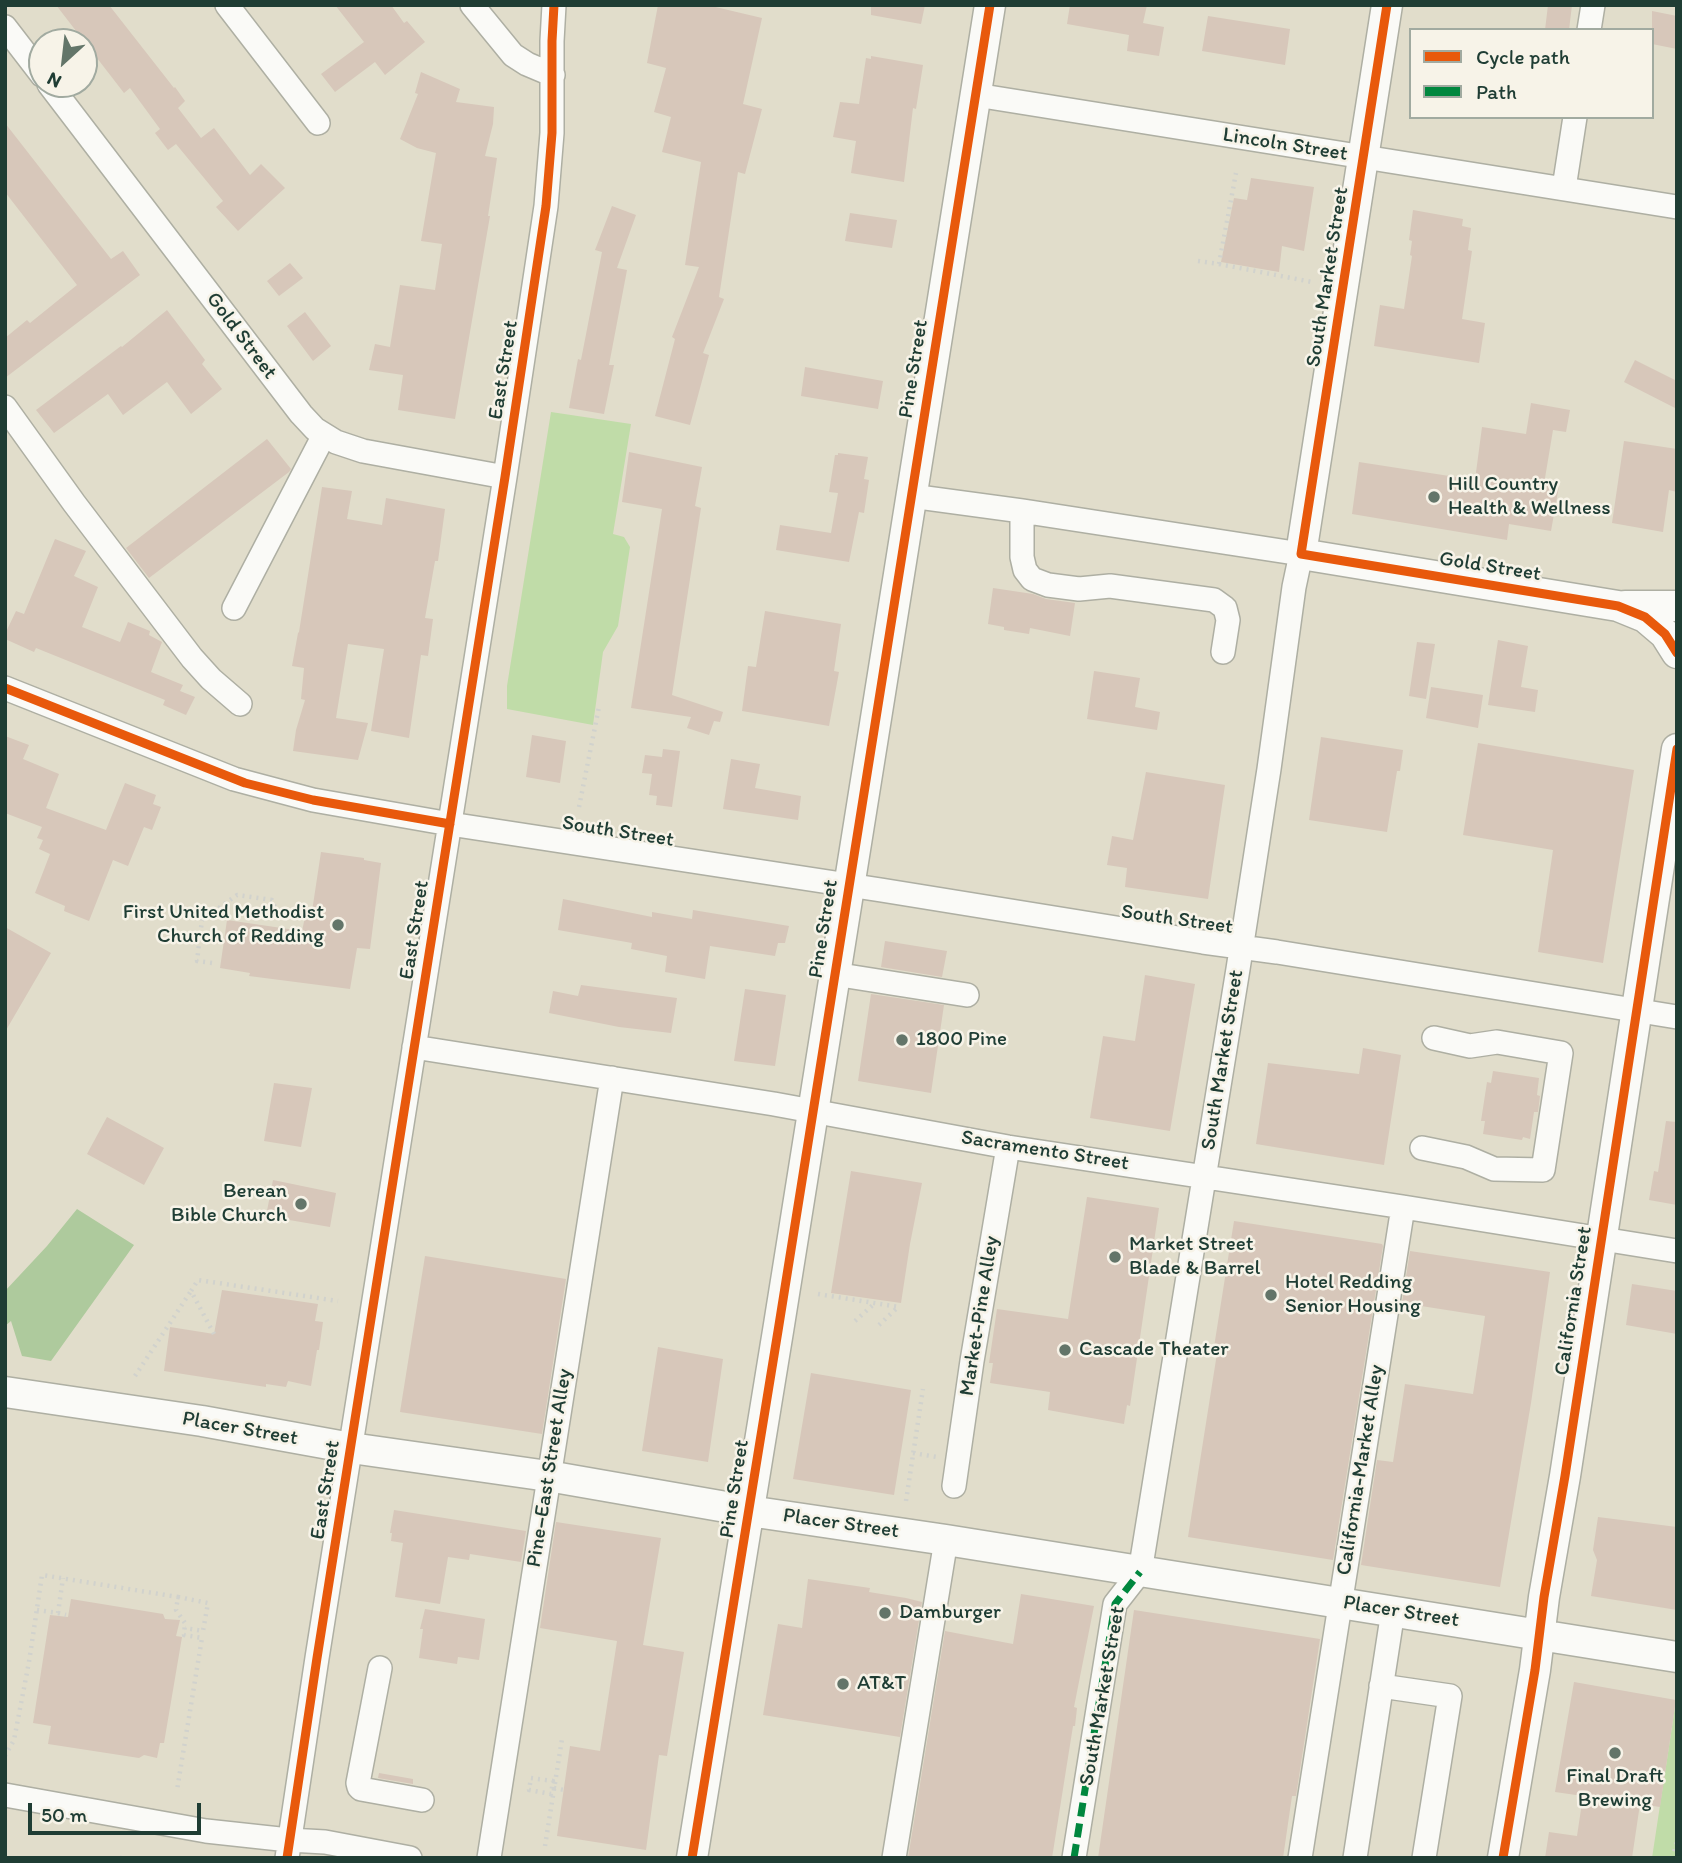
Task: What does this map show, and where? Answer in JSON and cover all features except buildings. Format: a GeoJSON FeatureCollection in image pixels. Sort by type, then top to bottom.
{"type":"FeatureCollection","features":[{"type":"Feature","properties":{"kind":"main road","name":"Pine Street"},"geometry":{"type":"LineString","coordinates":[[692,1858],[990,5]]}},
{"type":"Feature","properties":{"kind":"main road","name":"South Market Street"},"geometry":{"type":"LineString","coordinates":[[1301,554],[1387,5]]}},
{"type":"Feature","properties":{"kind":"main road","name":"Gold Street"},"geometry":{"type":"LineString","coordinates":[[1301,554],[1618,606],[1645,617],[1671,644]]}},
{"type":"Feature","properties":{"kind":"main road"},"geometry":{"type":"LineString","coordinates":[[1618,606],[1677,606]]}},
{"type":"Feature","properties":{"kind":"main road","name":"California Street"},"geometry":{"type":"LineString","coordinates":[[1503,1858],[1535,1670],[1677,749]]}},
{"type":"Feature","properties":{"kind":"main road","name":"Placer Street"},"geometry":{"type":"LineString","coordinates":[[5,1392],[202,1421],[351,1448],[548,1476],[749,1511],[1677,1657]]}},
{"type":"Feature","properties":{"kind":"street"},"geometry":{"type":"LineString","coordinates":[[227,5],[318,123]]}},
{"type":"Feature","properties":{"kind":"street"},"geometry":{"type":"LineString","coordinates":[[472,5],[513,55],[553,75]]}},
{"type":"Feature","properties":{"kind":"street","name":"East Street"},"geometry":{"type":"LineString","coordinates":[[288,1849],[546,206],[552,133],[554,5]]}},
{"type":"Feature","properties":{"kind":"street"},"geometry":{"type":"LineString","coordinates":[[1589,28],[1593,5]]}},
{"type":"Feature","properties":{"kind":"street"},"geometry":{"type":"LineString","coordinates":[[5,27],[28,57]]}},
{"type":"Feature","properties":{"kind":"street","name":"Lincoln Street"},"geometry":{"type":"LineString","coordinates":[[976,95],[1677,208]]}},
{"type":"Feature","properties":{"kind":"street","name":"Gold Street"},"geometry":{"type":"LineString","coordinates":[[60,98],[307,422],[336,442],[363,451],[505,477]]}},
{"type":"Feature","properties":{"kind":"street"},"geometry":{"type":"LineString","coordinates":[[1564,188],[1575,119]]}},
{"type":"Feature","properties":{"kind":"street"},"geometry":{"type":"LineString","coordinates":[[5,407],[74,503],[192,657],[211,679],[240,704]]}},
{"type":"Feature","properties":{"kind":"street"},"geometry":{"type":"LineString","coordinates":[[234,608],[324,435]]}},
{"type":"Feature","properties":{"kind":"street","name":"Gold Street"},"geometry":{"type":"LineString","coordinates":[[911,496],[1301,554]]}},
{"type":"Feature","properties":{"kind":"street"},"geometry":{"type":"LineString","coordinates":[[1022,511],[1022,557],[1025,570],[1032,579],[1068,588],[1110,586],[1214,600],[1225,608],[1228,620],[1223,652]]}},
{"type":"Feature","properties":{"kind":"street","name":"South Market Street"},"geometry":{"type":"LineString","coordinates":[[1074,1858],[1115,1604],[1140,1572],[1205,1177],[1301,554]]}},
{"type":"Feature","properties":{"kind":"street","name":"South Street"},"geometry":{"type":"LineString","coordinates":[[5,688],[219,773],[313,800],[450,824],[1677,1017]]}},
{"type":"Feature","properties":{"kind":"street"},"geometry":{"type":"LineString","coordinates":[[834,974],[967,995]]}},
{"type":"Feature","properties":{"kind":"street"},"geometry":{"type":"LineString","coordinates":[[1422,1148],[1466,1157],[1494,1169],[1543,1170],[1560,1063],[1561,1053],[1497,1042],[1470,1046],[1434,1038]]}},
{"type":"Feature","properties":{"kind":"street","name":"Sacramento Street"},"geometry":{"type":"LineString","coordinates":[[414,1047],[612,1078],[1008,1147],[1677,1251]]}},
{"type":"Feature","properties":{"kind":"street","name":"Pine–East Street Alley"},"geometry":{"type":"LineString","coordinates":[[489,1858],[612,1078]]}},
{"type":"Feature","properties":{"kind":"street","name":"Market-Pine Alley"},"geometry":{"type":"LineString","coordinates":[[954,1486],[1008,1147]]}},
{"type":"Feature","properties":{"kind":"street","name":"California-Market Alley"},"geometry":{"type":"LineString","coordinates":[[1300,1858],[1403,1207]]}},
{"type":"Feature","properties":{"kind":"street"},"geometry":{"type":"LineString","coordinates":[[894,1858],[946,1540]]}},
{"type":"Feature","properties":{"kind":"street"},"geometry":{"type":"LineString","coordinates":[[1355,1858],[1392,1611]]}},
{"type":"Feature","properties":{"kind":"street"},"geometry":{"type":"LineString","coordinates":[[380,1668],[359,1787],[422,1800]]}},
{"type":"Feature","properties":{"kind":"street"},"geometry":{"type":"LineString","coordinates":[[1381,1686],[1450,1696],[1424,1858]]}},
{"type":"Feature","properties":{"kind":"street"},"geometry":{"type":"LineString","coordinates":[[5,1794],[288,1849],[325,1842],[410,1858]]}},
{"type":"Feature","properties":{"kind":"path"},"geometry":{"type":"LineString","coordinates":[[1219,264],[1236,173]]}},
{"type":"Feature","properties":{"kind":"path"},"geometry":{"type":"LineString","coordinates":[[1198,261],[1312,282]]}},
{"type":"Feature","properties":{"kind":"path"},"geometry":{"type":"LineString","coordinates":[[579,807],[599,707]]}},
{"type":"Feature","properties":{"kind":"path"},"geometry":{"type":"LineString","coordinates":[[212,963],[197,961],[202,920],[237,895],[272,900],[276,910],[307,913]]}},
{"type":"Feature","properties":{"kind":"path"},"geometry":{"type":"LineString","coordinates":[[135,1376],[198,1280],[338,1301]]}},
{"type":"Feature","properties":{"kind":"path"},"geometry":{"type":"LineString","coordinates":[[191,1291],[214,1334]]}},
{"type":"Feature","properties":{"kind":"path"},"geometry":{"type":"LineString","coordinates":[[818,1294],[899,1307],[878,1325]]}},
{"type":"Feature","properties":{"kind":"path"},"geometry":{"type":"LineString","coordinates":[[855,1321],[875,1303]]}},
{"type":"Feature","properties":{"kind":"path"},"geometry":{"type":"LineString","coordinates":[[906,1500],[923,1389]]}},
{"type":"Feature","properties":{"kind":"path"},"geometry":{"type":"LineString","coordinates":[[913,1453],[938,1457]]}},
{"type":"Feature","properties":{"kind":"path"},"geometry":{"type":"LineString","coordinates":[[5,1756],[14,1740],[42,1575],[208,1603],[202,1631],[185,1628]]}},
{"type":"Feature","properties":{"kind":"path"},"geometry":{"type":"LineString","coordinates":[[58,1613],[63,1578]]}},
{"type":"Feature","properties":{"kind":"path"},"geometry":{"type":"LineString","coordinates":[[177,1790],[202,1638],[184,1635],[185,1623],[176,1610],[178,1597]]}},
{"type":"Feature","properties":{"kind":"path"},"geometry":{"type":"LineString","coordinates":[[37,1610],[66,1615]]}},
{"type":"Feature","properties":{"kind":"path"},"geometry":{"type":"LineString","coordinates":[[552,1791],[562,1739]]}},
{"type":"Feature","properties":{"kind":"path"},"geometry":{"type":"LineString","coordinates":[[545,1846],[552,1791],[553,1781],[531,1778],[529,1790],[552,1791],[564,1790]]}},
{"type":"Feature","properties":{"kind":"path"},"geometry":{"type":"LineString","coordinates":[[1672,1858],[1677,1842]]}},
{"type":"Feature","properties":{"kind":"green space"},"geometry":{"type":"Polygon","coordinates":[[[551,412],[631,424],[613,534],[624,537],[630,547],[618,626],[603,652],[593,725],[507,709],[507,686],[551,412]]]}},
{"type":"Feature","properties":{"kind":"green space"},"geometry":{"type":"Polygon","coordinates":[[[77,1209],[134,1245],[51,1361],[22,1356],[11,1321],[5,1326],[5,1291],[77,1209]]]}},
{"type":"Feature","properties":{"kind":"green space"},"geometry":{"type":"Polygon","coordinates":[[[1676,1700],[1677,1858],[1652,1858],[1676,1700]]]}},
{"type":"Feature","properties":{"kind":"marked path"},"geometry":{"type":"LineString","coordinates":[[1074,1858],[1115,1604],[1140,1572]]}},
{"type":"Feature","properties":{"kind":"cycle path"},"geometry":{"type":"LineString","coordinates":[[287,1858],[546,206],[552,133],[554,5]]}},
{"type":"Feature","properties":{"kind":"cycle path"},"geometry":{"type":"LineString","coordinates":[[692,1858],[990,5]]}},
{"type":"Feature","properties":{"kind":"cycle path"},"geometry":{"type":"LineString","coordinates":[[1387,5],[1301,554],[1618,606],[1645,617],[1665,634],[1677,653]]}},
{"type":"Feature","properties":{"kind":"cycle path"},"geometry":{"type":"LineString","coordinates":[[5,688],[245,783],[313,800],[450,824]]}},
{"type":"Feature","properties":{"kind":"cycle path"},"geometry":{"type":"LineString","coordinates":[[1503,1858],[1535,1670],[1544,1597],[1677,749]]}},
{"type":"Feature","properties":{"kind":"place","name":"Hill Country Health & Wellness"},"geometry":{"type":"Point","coordinates":[1434,497]}},
{"type":"Feature","properties":{"kind":"place","name":"First United Methodist Church of Redding"},"geometry":{"type":"Point","coordinates":[338,925]}},
{"type":"Feature","properties":{"kind":"place","name":"1800 Pine"},"geometry":{"type":"Point","coordinates":[902,1040]}},
{"type":"Feature","properties":{"kind":"place","name":"Berean Bible Church"},"geometry":{"type":"Point","coordinates":[301,1204]}},
{"type":"Feature","properties":{"kind":"place","name":"Market Street Blade & Barrel"},"geometry":{"type":"Point","coordinates":[1115,1257]}},
{"type":"Feature","properties":{"kind":"place","name":"Hotel Redding Senior Housing"},"geometry":{"type":"Point","coordinates":[1271,1295]}},
{"type":"Feature","properties":{"kind":"place","name":"Cascade Theater"},"geometry":{"type":"Point","coordinates":[1065,1350]}},
{"type":"Feature","properties":{"kind":"place","name":"Damburger"},"geometry":{"type":"Point","coordinates":[885,1613]}},
{"type":"Feature","properties":{"kind":"place","name":"AT&T"},"geometry":{"type":"Point","coordinates":[843,1684]}},
{"type":"Feature","properties":{"kind":"place","name":"Final Draft Brewing"},"geometry":{"type":"Point","coordinates":[1615,1753]}}]}
